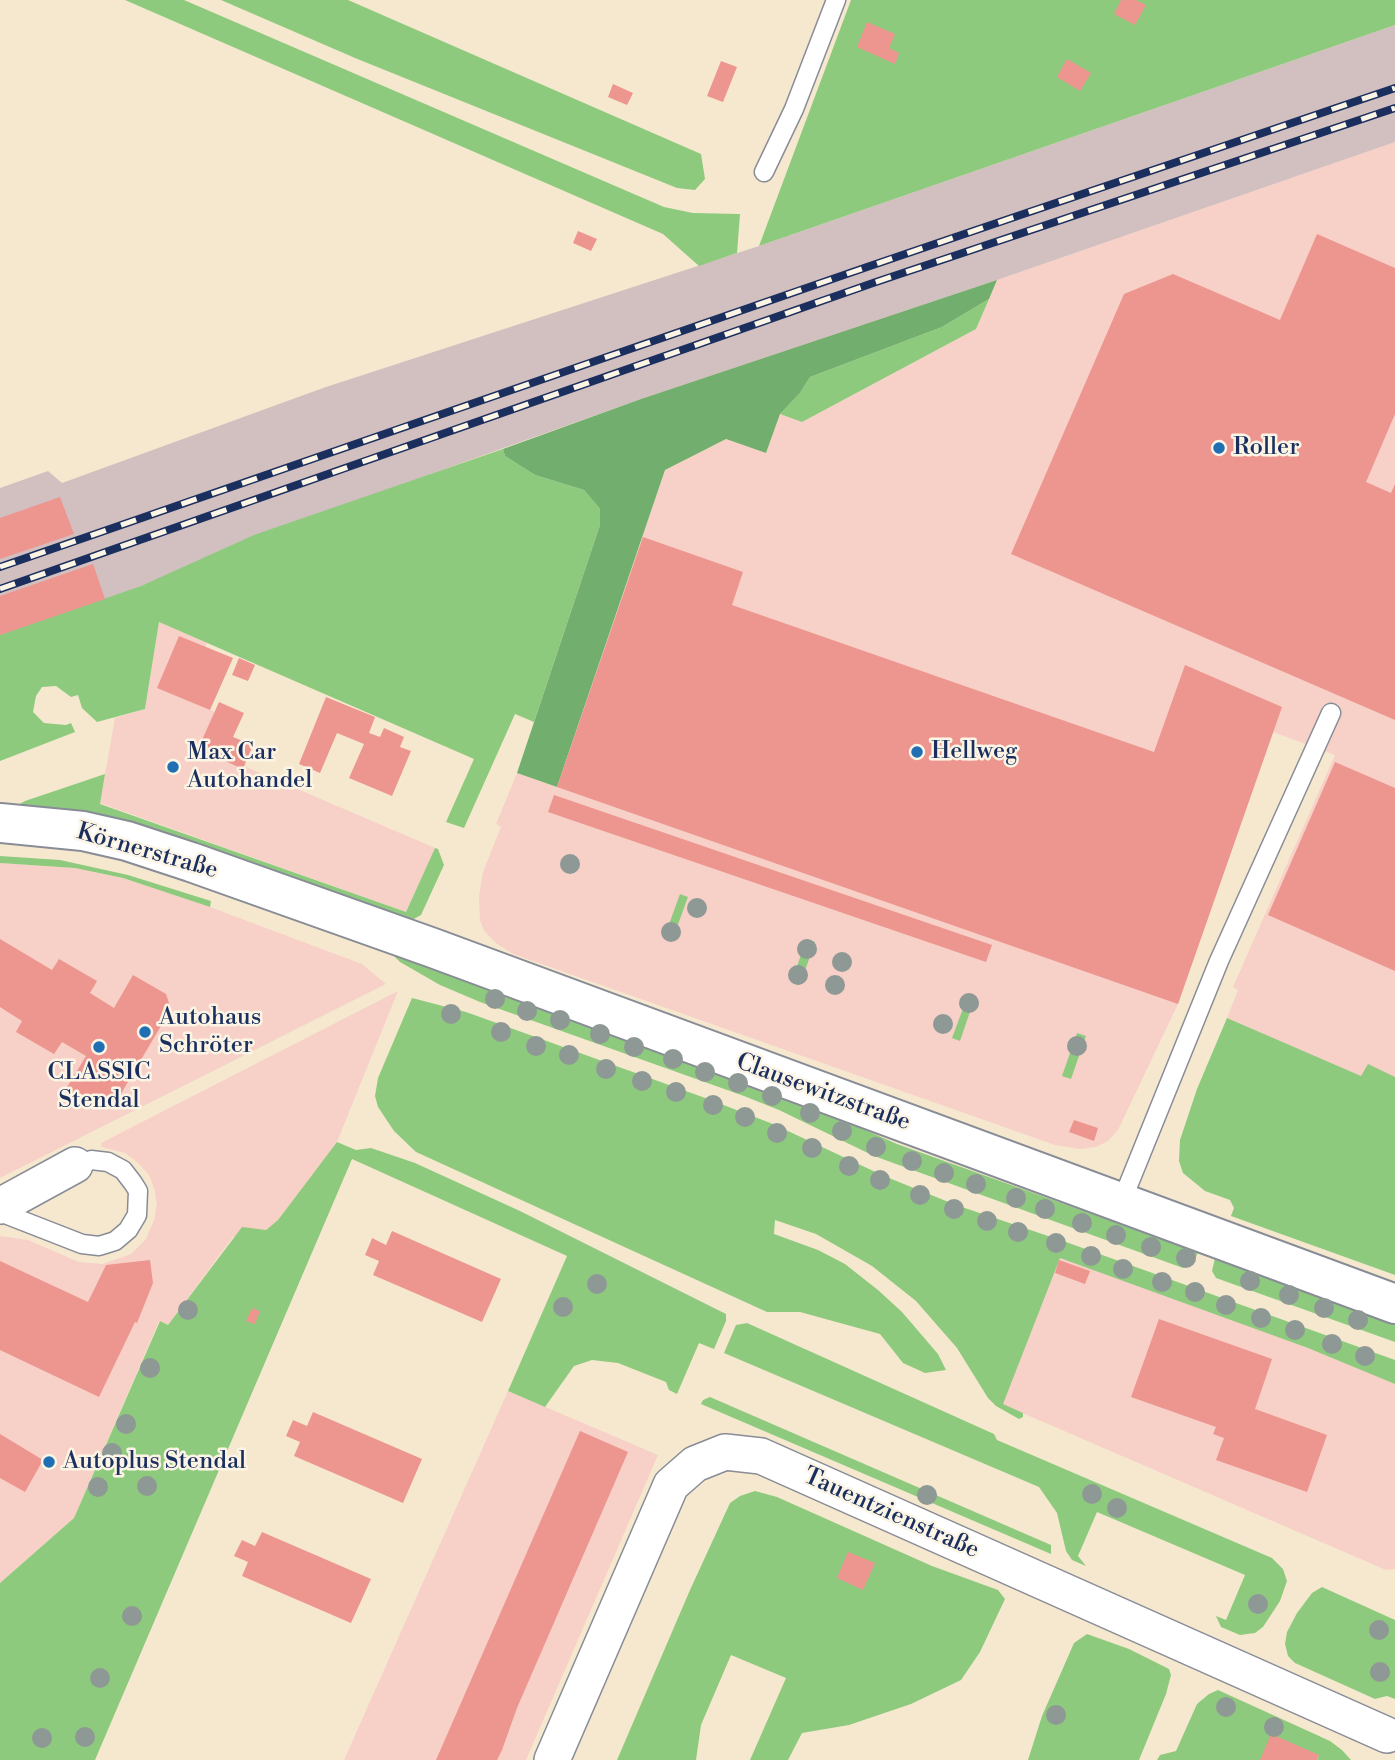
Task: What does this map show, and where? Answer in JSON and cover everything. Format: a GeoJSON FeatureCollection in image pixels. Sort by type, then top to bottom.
{"type":"FeatureCollection","features":[{"type":"Feature","properties":{"kind":"street","name":"Körnerstraße"},"geometry":{"type":"LineString","coordinates":[[0,824],[83,831],[127,841],[251,883]]}},
{"type":"Feature","properties":{"kind":"street","name":"Clausewitzstraße"},"geometry":{"type":"LineString","coordinates":[[251,883],[1395,1304]]}},
{"type":"Feature","properties":{"kind":"street"},"geometry":{"type":"LineString","coordinates":[[0,1206],[75,1165]]}},
{"type":"Feature","properties":{"kind":"street","name":"Tauentzienstraße"},"geometry":{"type":"LineString","coordinates":[[552,1760],[671,1485],[695,1464],[725,1451],[761,1456],[1388,1739]]}},
{"type":"Feature","properties":{"kind":"lane"},"geometry":{"type":"LineString","coordinates":[[764,172],[794,109],[836,0]]}},
{"type":"Feature","properties":{"kind":"lane"},"geometry":{"type":"LineString","coordinates":[[1121,1203],[1219,961],[1331,713]]}},
{"type":"Feature","properties":{"kind":"lane"},"geometry":{"type":"LineString","coordinates":[[0,1212],[82,1244],[99,1246],[115,1241],[128,1230],[137,1215],[138,1191],[123,1170],[108,1162],[91,1160],[75,1165]]}},
{"type":"Feature","properties":{"kind":"shaded area"},"geometry":{"type":"Polygon","coordinates":[[[1395,25],[1395,142],[997,280],[641,399],[344,505],[141,586],[0,647],[0,488],[48,471],[62,483],[323,388],[759,246],[1395,25]]]}},
{"type":"Feature","properties":{"kind":"shaded area"},"geometry":{"type":"Polygon","coordinates":[[[1395,142],[1395,1077],[1368,1065],[1361,1077],[1227,1018],[1238,990],[1233,987],[1335,755],[1273,732],[1178,1004],[1118,1130],[1108,1141],[1096,1147],[1080,1149],[1055,1145],[513,954],[497,944],[484,931],[480,920],[479,896],[483,872],[501,827],[496,824],[517,773],[557,787],[665,470],[726,439],[766,453],[780,414],[802,422],[976,329],[997,280],[1395,142]]]}},
{"type":"Feature","properties":{"kind":"shaded area","name":"Max Car Autohandel"},"geometry":{"type":"Polygon","coordinates":[[[159,622],[207,643],[183,698],[215,712],[199,749],[435,848],[406,912],[100,803],[115,718],[145,709],[159,622]]]}},
{"type":"Feature","properties":{"kind":"shaded area","name":"Autohaus Schröter"},"geometry":{"type":"Polygon","coordinates":[[[0,863],[75,868],[123,878],[210,907],[362,964],[386,984],[0,1178],[0,863]]]}},
{"type":"Feature","properties":{"kind":"shaded area","name":"Autohaus Schröter"},"geometry":{"type":"Polygon","coordinates":[[[398,991],[337,1142],[278,1220],[266,1230],[233,1237],[168,1325],[159,1321],[74,1518],[0,1583],[0,1236],[28,1240],[79,1262],[103,1264],[131,1254],[146,1239],[154,1220],[157,1204],[154,1188],[149,1175],[137,1162],[125,1153],[102,1147],[101,1143],[398,991]]]}},
{"type":"Feature","properties":{"kind":"shaded area"},"geometry":{"type":"Polygon","coordinates":[[[1059,1255],[1395,1374],[1395,1569],[1386,1570],[997,1402],[1059,1255]]]}},
{"type":"Feature","properties":{"kind":"shaded area"},"geometry":{"type":"Polygon","coordinates":[[[508,1391],[658,1455],[526,1760],[344,1760],[508,1391]]]}},
{"type":"Feature","properties":{"kind":"green space"},"geometry":{"type":"Polygon","coordinates":[[[125,0],[184,0],[664,207],[693,213],[740,214],[737,253],[699,266],[663,234],[125,0]]]}},
{"type":"Feature","properties":{"kind":"green space"},"geometry":{"type":"Polygon","coordinates":[[[221,0],[348,0],[701,154],[705,179],[695,190],[677,188],[355,58],[221,0]]]}},
{"type":"Feature","properties":{"kind":"green space"},"geometry":{"type":"Polygon","coordinates":[[[851,0],[1395,0],[1395,25],[759,246],[851,0]]]}},
{"type":"Feature","properties":{"kind":"green space"},"geometry":{"type":"Polygon","coordinates":[[[997,280],[989,299],[942,327],[810,377],[800,393],[780,414],[766,453],[726,439],[665,470],[557,787],[517,773],[600,525],[600,509],[584,490],[535,475],[505,456],[503,449],[641,399],[997,280]]]}},
{"type":"Feature","properties":{"kind":"green space"},"geometry":{"type":"Polygon","coordinates":[[[989,299],[976,329],[802,422],[780,414],[800,393],[810,377],[942,327],[989,299]]]}},
{"type":"Feature","properties":{"kind":"green space"},"geometry":{"type":"Polygon","coordinates":[[[503,449],[505,456],[535,475],[584,490],[600,509],[600,525],[534,722],[515,714],[464,828],[446,822],[474,759],[159,622],[145,709],[97,722],[82,708],[78,695],[71,697],[56,686],[42,687],[36,696],[33,712],[44,723],[71,723],[75,732],[0,761],[0,635],[141,586],[254,535],[503,449]]]}},
{"type":"Feature","properties":{"kind":"green space"},"geometry":{"type":"Polygon","coordinates":[[[105,774],[100,804],[406,912],[435,848],[438,849],[444,865],[421,915],[412,920],[396,919],[14,807],[105,774]]]}},
{"type":"Feature","properties":{"kind":"green space"},"geometry":{"type":"Polygon","coordinates":[[[0,856],[60,860],[128,875],[211,901],[210,907],[123,878],[75,868],[0,863],[0,856]]]}},
{"type":"Feature","properties":{"kind":"green space"},"geometry":{"type":"Polygon","coordinates":[[[680,894],[688,897],[672,941],[664,938],[680,894]]]}},
{"type":"Feature","properties":{"kind":"green space"},"geometry":{"type":"Polygon","coordinates":[[[806,939],[815,942],[800,985],[792,982],[806,939]]]}},
{"type":"Feature","properties":{"kind":"green space"},"geometry":{"type":"Polygon","coordinates":[[[386,948],[845,1121],[897,1144],[1198,1252],[1194,1262],[1183,1268],[874,1156],[744,1096],[480,1002],[440,985],[400,962],[386,948]]]}},
{"type":"Feature","properties":{"kind":"green space"},"geometry":{"type":"Polygon","coordinates":[[[968,995],[975,997],[960,1041],[952,1038],[968,995]]]}},
{"type":"Feature","properties":{"kind":"green space"},"geometry":{"type":"Polygon","coordinates":[[[412,998],[466,1012],[708,1099],[773,1124],[884,1176],[956,1205],[1395,1360],[1395,1384],[1308,1348],[1060,1258],[1003,1404],[1023,1413],[1023,1417],[1019,1419],[996,1406],[988,1398],[957,1348],[916,1301],[872,1266],[816,1234],[775,1220],[774,1234],[818,1250],[845,1264],[878,1290],[902,1312],[938,1354],[946,1370],[925,1373],[903,1363],[880,1334],[800,1312],[767,1312],[416,1152],[394,1131],[378,1107],[375,1096],[378,1078],[412,998]]]}},
{"type":"Feature","properties":{"kind":"green space"},"geometry":{"type":"Polygon","coordinates":[[[1227,1018],[1361,1076],[1368,1064],[1395,1077],[1395,1275],[1231,1216],[1234,1208],[1230,1200],[1205,1191],[1183,1173],[1179,1161],[1180,1140],[1197,1089],[1227,1018]]]}},
{"type":"Feature","properties":{"kind":"green space"},"geometry":{"type":"Polygon","coordinates":[[[1077,1033],[1086,1036],[1071,1079],[1062,1076],[1077,1033]]]}},
{"type":"Feature","properties":{"kind":"green space"},"geometry":{"type":"Polygon","coordinates":[[[337,1142],[356,1150],[371,1148],[415,1163],[520,1211],[726,1314],[726,1321],[714,1349],[699,1343],[677,1394],[669,1390],[666,1382],[618,1363],[592,1360],[574,1366],[545,1407],[508,1391],[567,1256],[352,1159],[95,1760],[0,1760],[0,1583],[74,1518],[160,1321],[168,1325],[242,1227],[266,1230],[278,1220],[337,1142]]]}},
{"type":"Feature","properties":{"kind":"green space"},"geometry":{"type":"Polygon","coordinates":[[[1215,1258],[1395,1322],[1395,1342],[1216,1278],[1212,1271],[1215,1258]]]}},
{"type":"Feature","properties":{"kind":"green space"},"geometry":{"type":"Polygon","coordinates":[[[747,1323],[994,1434],[997,1440],[1272,1558],[1283,1569],[1287,1581],[1280,1601],[1263,1627],[1255,1633],[1240,1635],[1221,1627],[1216,1616],[1226,1620],[1245,1575],[1097,1512],[1078,1556],[1086,1566],[1072,1560],[1066,1551],[1057,1513],[1039,1487],[724,1353],[736,1325],[747,1323]]]}},
{"type":"Feature","properties":{"kind":"green space"},"geometry":{"type":"Polygon","coordinates":[[[710,1397],[1051,1545],[1051,1554],[701,1404],[710,1397]]]}},
{"type":"Feature","properties":{"kind":"green space"},"geometry":{"type":"Polygon","coordinates":[[[755,1491],[777,1497],[932,1566],[998,1590],[1005,1599],[980,1652],[961,1680],[911,1704],[849,1725],[802,1733],[788,1760],[750,1760],[786,1678],[731,1655],[701,1725],[696,1760],[617,1760],[730,1503],[755,1491]]]}},
{"type":"Feature","properties":{"kind":"green space"},"geometry":{"type":"Polygon","coordinates":[[[1322,1587],[1395,1620],[1395,1699],[1387,1696],[1375,1699],[1295,1663],[1288,1656],[1285,1644],[1287,1632],[1312,1593],[1322,1587]]]}},
{"type":"Feature","properties":{"kind":"green space"},"geometry":{"type":"Polygon","coordinates":[[[1087,1634],[1129,1649],[1169,1669],[1171,1675],[1166,1694],[1139,1760],[1028,1760],[1042,1716],[1074,1643],[1087,1634]]]}},
{"type":"Feature","properties":{"kind":"green space"},"geometry":{"type":"Polygon","coordinates":[[[1218,1690],[1330,1741],[1351,1760],[1317,1760],[1319,1755],[1260,1760],[1157,1760],[1160,1755],[1176,1751],[1197,1704],[1218,1690]]]}},
{"type":"Feature","properties":{"kind":"building"},"geometry":{"type":"Polygon","coordinates":[[[1121,0],[1136,0],[1146,5],[1135,25],[1114,14],[1121,0]]]}},
{"type":"Feature","properties":{"kind":"building"},"geometry":{"type":"Polygon","coordinates":[[[867,22],[895,34],[889,48],[899,53],[895,64],[857,47],[867,22]]]}},
{"type":"Feature","properties":{"kind":"building"},"geometry":{"type":"Polygon","coordinates":[[[1067,59],[1091,73],[1080,91],[1057,77],[1067,59]]]}},
{"type":"Feature","properties":{"kind":"building"},"geometry":{"type":"Polygon","coordinates":[[[721,61],[737,67],[723,102],[707,96],[721,61]]]}},
{"type":"Feature","properties":{"kind":"building"},"geometry":{"type":"Polygon","coordinates":[[[613,84],[633,93],[627,105],[608,97],[613,84]]]}},
{"type":"Feature","properties":{"kind":"building"},"geometry":{"type":"Polygon","coordinates":[[[578,231],[597,239],[591,251],[573,243],[578,231]]]}},
{"type":"Feature","properties":{"kind":"building","name":"Roller"},"geometry":{"type":"Polygon","coordinates":[[[1317,234],[1395,268],[1395,414],[1366,482],[1391,493],[1395,484],[1395,720],[1011,554],[1124,294],[1173,274],[1280,320],[1317,234]]]}},
{"type":"Feature","properties":{"kind":"building"},"geometry":{"type":"Polygon","coordinates":[[[60,497],[74,534],[0,559],[0,518],[60,497]]]}},
{"type":"Feature","properties":{"kind":"building"},"geometry":{"type":"Polygon","coordinates":[[[643,537],[743,572],[732,605],[1154,752],[1185,665],[1282,707],[1178,1004],[557,787],[643,537]]]}},
{"type":"Feature","properties":{"kind":"building"},"geometry":{"type":"Polygon","coordinates":[[[93,564],[105,599],[0,635],[0,596],[93,564]]]}},
{"type":"Feature","properties":{"kind":"building"},"geometry":{"type":"Polygon","coordinates":[[[179,636],[233,658],[210,710],[157,688],[179,636]]]}},
{"type":"Feature","properties":{"kind":"building"},"geometry":{"type":"Polygon","coordinates":[[[239,658],[255,665],[248,681],[232,675],[239,658]]]}},
{"type":"Feature","properties":{"kind":"building"},"geometry":{"type":"Polygon","coordinates":[[[326,697],[375,717],[369,733],[380,737],[384,728],[404,737],[400,747],[411,751],[392,796],[349,778],[364,744],[337,733],[320,773],[299,764],[326,697]]]}},
{"type":"Feature","properties":{"kind":"building"},"geometry":{"type":"Polygon","coordinates":[[[219,702],[244,713],[233,737],[253,745],[243,769],[198,749],[219,702]]]}},
{"type":"Feature","properties":{"kind":"building"},"geometry":{"type":"Polygon","coordinates":[[[1335,762],[1395,788],[1395,971],[1268,915],[1335,762]]]}},
{"type":"Feature","properties":{"kind":"building"},"geometry":{"type":"Polygon","coordinates":[[[554,795],[992,945],[986,962],[548,812],[554,795]]]}},
{"type":"Feature","properties":{"kind":"building"},"geometry":{"type":"Polygon","coordinates":[[[0,939],[52,970],[59,959],[97,981],[90,993],[114,1008],[133,975],[166,994],[171,1009],[116,1102],[98,1108],[66,1089],[86,1056],[62,1042],[54,1054],[16,1032],[22,1021],[0,1007],[0,939]]]}},
{"type":"Feature","properties":{"kind":"building"},"geometry":{"type":"Polygon","coordinates":[[[1074,1120],[1098,1128],[1094,1141],[1069,1132],[1074,1120]]]}},
{"type":"Feature","properties":{"kind":"building"},"geometry":{"type":"Polygon","coordinates":[[[392,1231],[501,1279],[482,1322],[373,1275],[379,1261],[365,1255],[372,1238],[386,1245],[392,1231]]]}},
{"type":"Feature","properties":{"kind":"building"},"geometry":{"type":"Polygon","coordinates":[[[150,1260],[153,1283],[137,1323],[135,1322],[99,1397],[0,1350],[0,1261],[88,1302],[106,1265],[150,1260]]]}},
{"type":"Feature","properties":{"kind":"building"},"geometry":{"type":"Polygon","coordinates":[[[1059,1260],[1090,1271],[1085,1284],[1055,1273],[1059,1260]]]}},
{"type":"Feature","properties":{"kind":"building"},"geometry":{"type":"Polygon","coordinates":[[[252,1308],[260,1311],[255,1324],[246,1321],[252,1308]]]}},
{"type":"Feature","properties":{"kind":"building"},"geometry":{"type":"Polygon","coordinates":[[[1159,1319],[1272,1359],[1255,1409],[1327,1435],[1307,1492],[1216,1460],[1224,1438],[1213,1434],[1216,1427],[1131,1397],[1159,1319]]]}},
{"type":"Feature","properties":{"kind":"building"},"geometry":{"type":"Polygon","coordinates":[[[313,1412],[422,1459],[403,1503],[294,1456],[300,1442],[286,1436],[293,1420],[307,1426],[313,1412]]]}},
{"type":"Feature","properties":{"kind":"building"},"geometry":{"type":"Polygon","coordinates":[[[580,1431],[628,1452],[517,1708],[502,1750],[497,1760],[436,1760],[580,1431]]]}},
{"type":"Feature","properties":{"kind":"building"},"geometry":{"type":"Polygon","coordinates":[[[0,1434],[43,1460],[25,1492],[0,1478],[0,1434]]]}},
{"type":"Feature","properties":{"kind":"building"},"geometry":{"type":"Polygon","coordinates":[[[262,1532],[371,1579],[351,1623],[242,1576],[248,1562],[234,1556],[242,1540],[255,1546],[262,1532]]]}},
{"type":"Feature","properties":{"kind":"building"},"geometry":{"type":"Polygon","coordinates":[[[848,1552],[875,1563],[863,1590],[837,1578],[848,1552]]]}},
{"type":"Feature","properties":{"kind":"building"},"geometry":{"type":"Polygon","coordinates":[[[1271,1734],[1319,1755],[1317,1760],[1260,1760],[1271,1734]]]}},
{"type":"Feature","properties":{"kind":"railway"},"geometry":{"type":"LineString","coordinates":[[0,567],[867,267],[1395,88]]}},
{"type":"Feature","properties":{"kind":"railway"},"geometry":{"type":"LineString","coordinates":[[0,589],[873,283],[1395,108]]}},
{"type":"Feature","properties":{"kind":"place","name":"Roller"},"geometry":{"type":"Point","coordinates":[1219,448]}},
{"type":"Feature","properties":{"kind":"place","name":"Hellweg"},"geometry":{"type":"Point","coordinates":[917,752]}},
{"type":"Feature","properties":{"kind":"place","name":"Max Car Autohandel"},"geometry":{"type":"Point","coordinates":[173,767]}},
{"type":"Feature","properties":{"kind":"place","name":"Autohaus Schröter"},"geometry":{"type":"Point","coordinates":[145,1032]}},
{"type":"Feature","properties":{"kind":"place","name":"CLASSIC Stendal"},"geometry":{"type":"Point","coordinates":[99,1047]}},
{"type":"Feature","properties":{"kind":"place","name":"Autoplus Stendal"},"geometry":{"type":"Point","coordinates":[49,1462]}}]}
